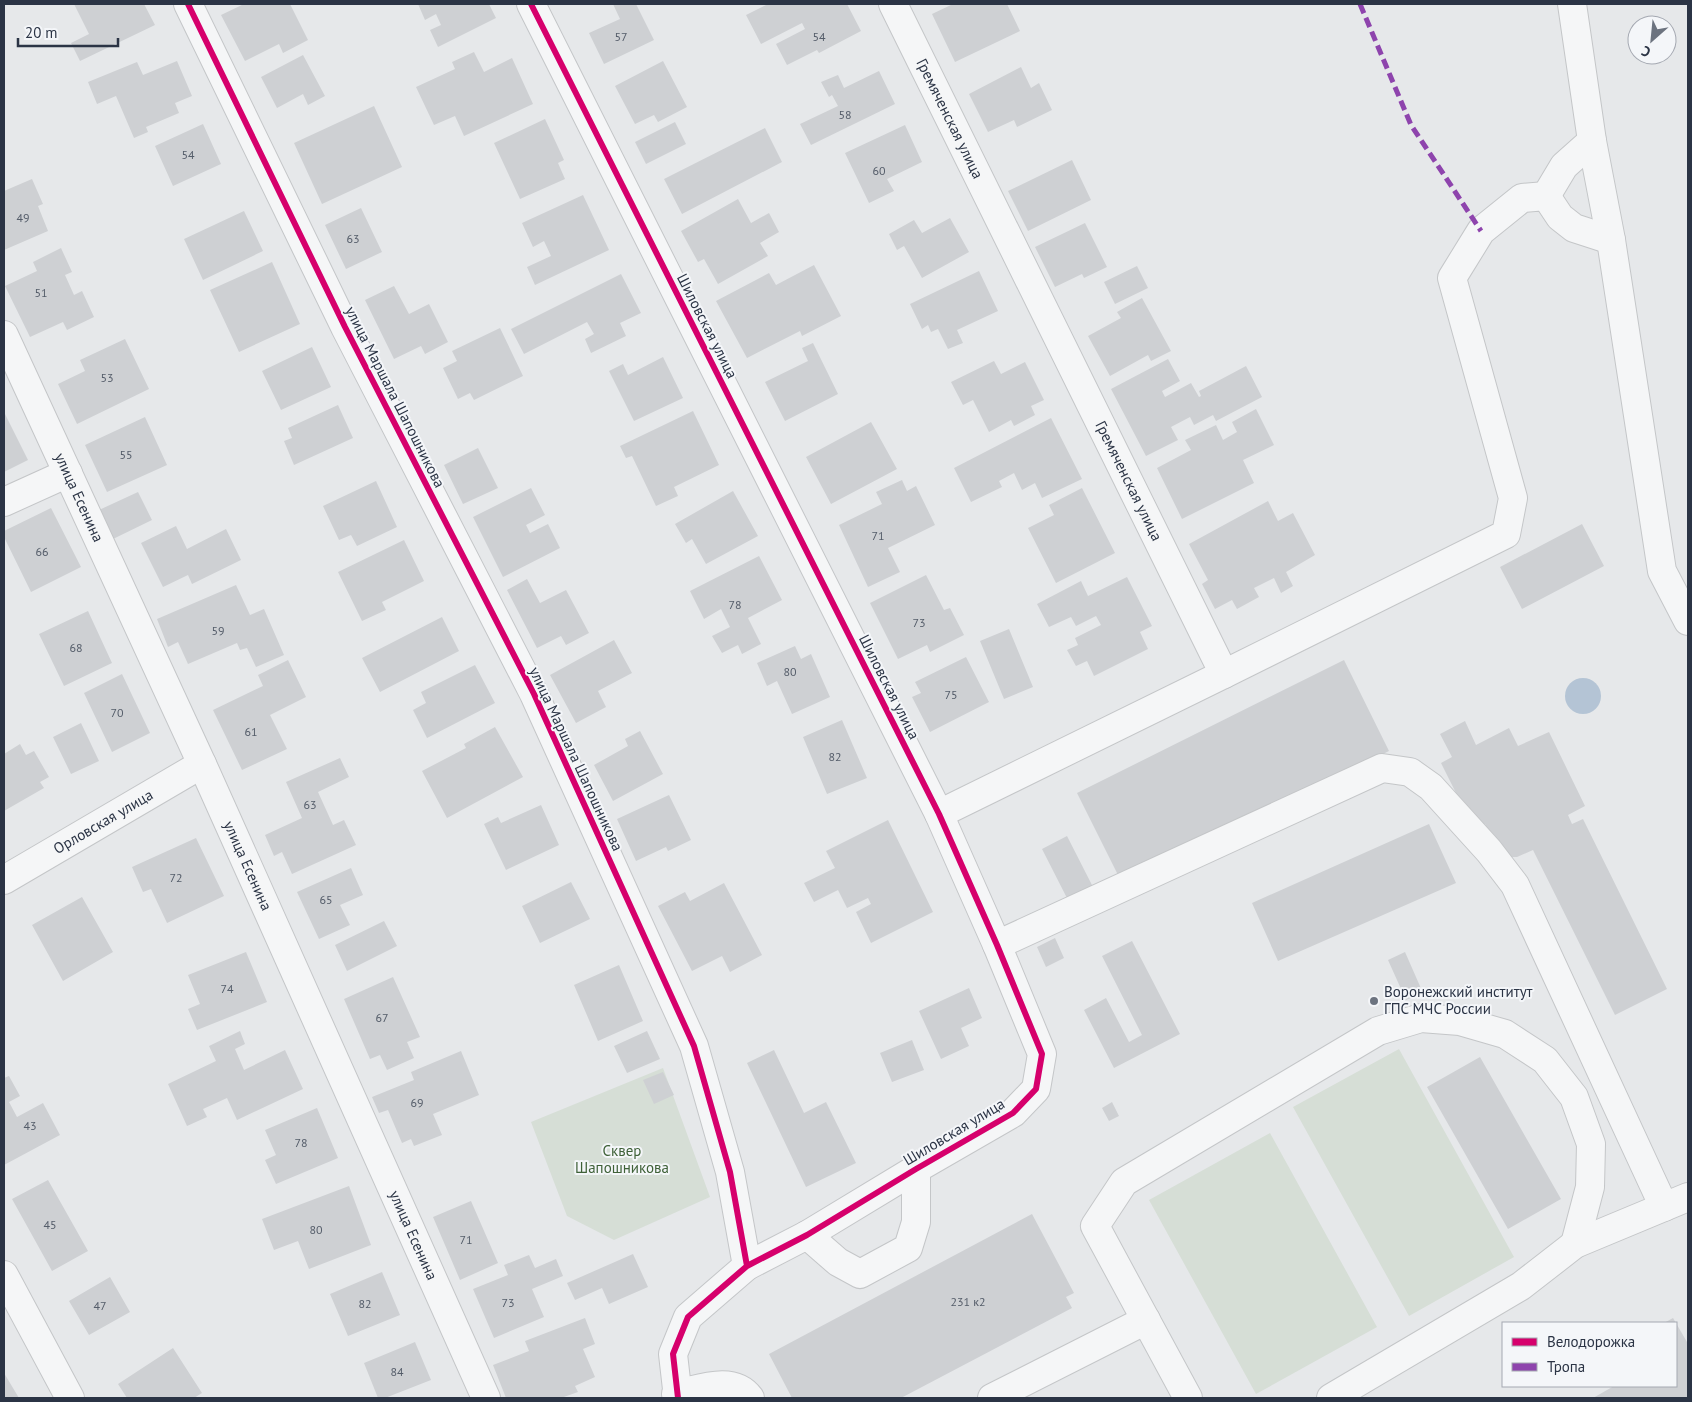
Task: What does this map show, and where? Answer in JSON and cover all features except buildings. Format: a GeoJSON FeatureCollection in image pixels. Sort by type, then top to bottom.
{"type":"FeatureCollection","features":[{"type":"Feature","properties":{"kind":"street","name":"улица Маршала Шапошникова"},"geometry":{"type":"LineString","coordinates":[[188,4],[345,327],[534,694],[694,1046],[730,1172],[748,1266]]}},
{"type":"Feature","properties":{"kind":"street","name":"Шиловская улица"},"geometry":{"type":"LineString","coordinates":[[531,4],[939,814],[997,945],[1042,1054],[1036,1088],[1013,1114],[916,1169],[807,1235],[748,1266]]}},
{"type":"Feature","properties":{"kind":"street","name":"Гремяченская улица"},"geometry":{"type":"LineString","coordinates":[[892,4],[1224,674]]}},
{"type":"Feature","properties":{"kind":"street"},"geometry":{"type":"LineString","coordinates":[[1572,4],[1592,141],[1611,240],[1662,571],[1688,621]]}},
{"type":"Feature","properties":{"kind":"street"},"geometry":{"type":"LineString","coordinates":[[1546,196],[1564,166],[1592,141]]}},
{"type":"Feature","properties":{"kind":"street"},"geometry":{"type":"LineString","coordinates":[[939,814],[1506,534],[1513,498],[1452,278],[1481,231],[1522,198],[1546,196]]}},
{"type":"Feature","properties":{"kind":"street"},"geometry":{"type":"LineString","coordinates":[[1546,196],[1560,217],[1574,228],[1611,240]]}},
{"type":"Feature","properties":{"kind":"street","name":"улица Есенина"},"geometry":{"type":"LineString","coordinates":[[4,335],[202,764],[486,1398]]}},
{"type":"Feature","properties":{"kind":"street"},"geometry":{"type":"LineString","coordinates":[[4,502],[68,473]]}},
{"type":"Feature","properties":{"kind":"street","name":"Орловская улица"},"geometry":{"type":"LineString","coordinates":[[4,880],[202,764]]}},
{"type":"Feature","properties":{"kind":"street"},"geometry":{"type":"LineString","coordinates":[[997,945],[1382,768],[1410,772],[1431,787],[1489,851],[1515,885],[1676,1202],[1575,1244],[1521,1286],[1331,1398]]}},
{"type":"Feature","properties":{"kind":"street"},"geometry":{"type":"LineString","coordinates":[[1188,1398],[1095,1226],[1124,1182],[1378,1031],[1420,1018],[1460,1021],[1505,1034],[1545,1060],[1574,1097],[1591,1144],[1590,1188],[1575,1244]]}},
{"type":"Feature","properties":{"kind":"street"},"geometry":{"type":"LineString","coordinates":[[807,1235],[838,1262],[860,1274],[908,1248],[916,1222],[916,1169]]}},
{"type":"Feature","properties":{"kind":"street"},"geometry":{"type":"LineString","coordinates":[[748,1266],[688,1317],[673,1354],[677,1396],[716,1385],[732,1385],[746,1392],[750,1398]]}},
{"type":"Feature","properties":{"kind":"street"},"geometry":{"type":"LineString","coordinates":[[4,1275],[70,1398]]}},
{"type":"Feature","properties":{"kind":"street"},"geometry":{"type":"LineString","coordinates":[[992,1398],[1146,1320]]}},
{"type":"Feature","properties":{"kind":"green space"},"geometry":{"type":"Polygon","coordinates":[[[1399,1049],[1514,1257],[1409,1316],[1293,1107],[1399,1049]]]}},
{"type":"Feature","properties":{"kind":"green space","name":"Сквер Шапошникова"},"geometry":{"type":"Polygon","coordinates":[[[663,1068],[710,1197],[614,1240],[567,1216],[531,1122],[663,1068]]]}},
{"type":"Feature","properties":{"kind":"green space"},"geometry":{"type":"Polygon","coordinates":[[[1270,1133],[1377,1327],[1256,1394],[1149,1200],[1270,1133]]]}},
{"type":"Feature","properties":{"kind":"water"},"geometry":{"type":"Polygon","coordinates":[[[1583,678],[1590,679],[1596,683],[1600,689],[1600,703],[1596,709],[1590,713],[1583,714],[1576,713],[1570,709],[1566,703],[1565,696],[1566,689],[1570,683],[1576,679],[1583,678]]]}},
{"type":"Feature","properties":{"kind":"marked path"},"geometry":{"type":"LineString","coordinates":[[1360,4],[1411,125],[1481,231]]}},
{"type":"Feature","properties":{"kind":"cycle path"},"geometry":{"type":"LineString","coordinates":[[188,4],[345,327],[534,694],[694,1046],[730,1172],[747,1266]]}},
{"type":"Feature","properties":{"kind":"cycle path"},"geometry":{"type":"LineString","coordinates":[[531,4],[939,814],[997,945],[1042,1054],[1036,1089],[1013,1113],[807,1235],[747,1266],[688,1317],[673,1354],[678,1398]]}},
{"type":"Feature","properties":{"kind":"place","name":"Воронежский институт ГПС МЧС России"},"geometry":{"type":"Point","coordinates":[1374,1001]}}]}
